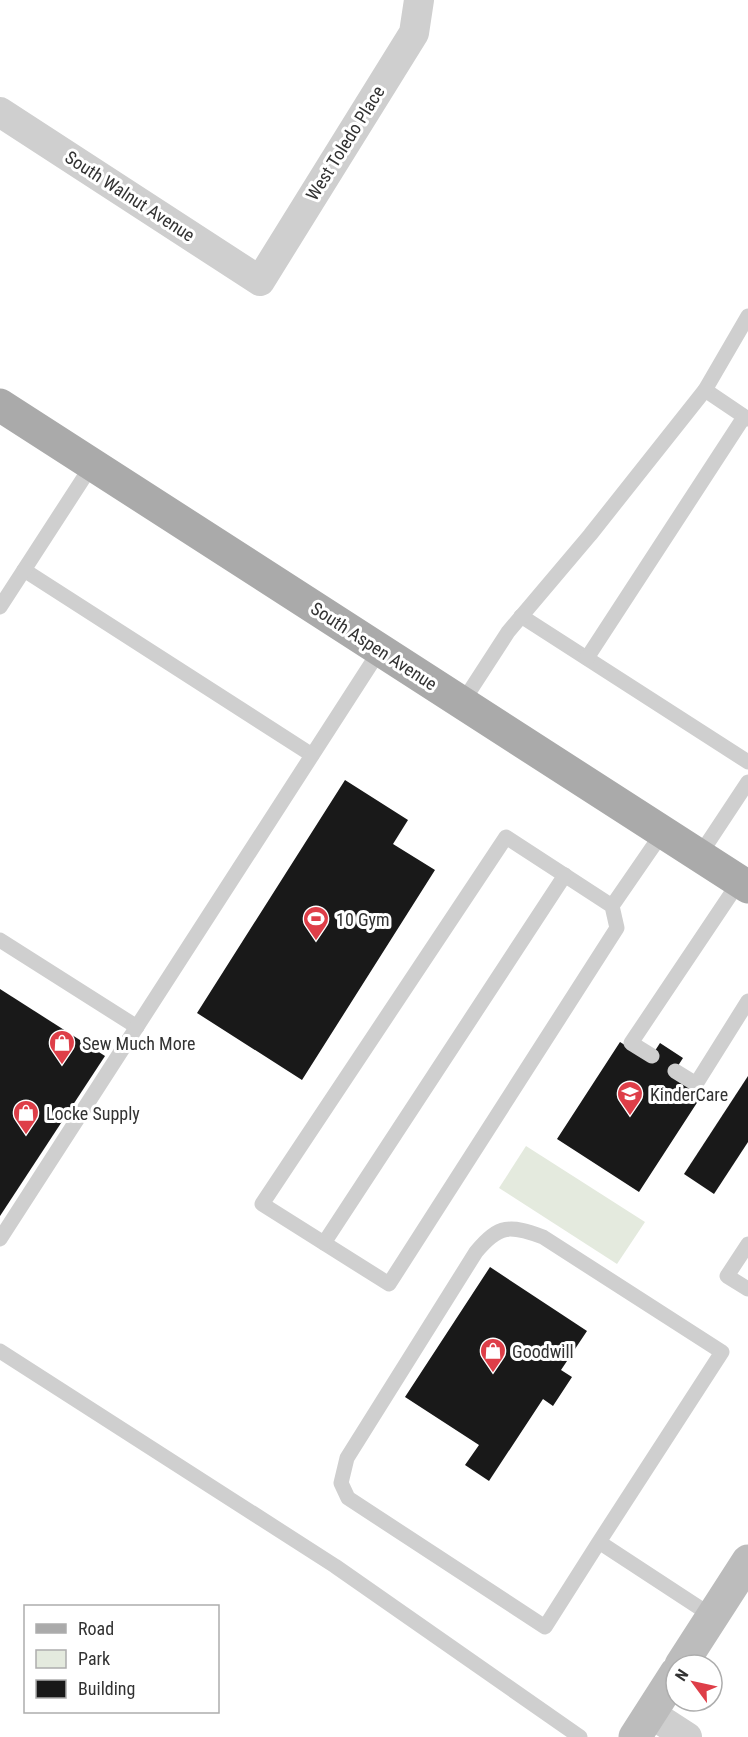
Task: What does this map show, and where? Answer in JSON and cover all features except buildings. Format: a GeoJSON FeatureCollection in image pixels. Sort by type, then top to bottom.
{"type":"FeatureCollection","features":[{"type":"Feature","properties":{"kind":"main road","name":"South Aspen Avenue"},"geometry":{"type":"LineString","coordinates":[[0,405],[744,885]]}},
{"type":"Feature","properties":{"kind":"main road"},"geometry":{"type":"LineString","coordinates":[[689,1653],[748,1561]]}},
{"type":"Feature","properties":{"kind":"main road"},"geometry":{"type":"LineString","coordinates":[[642,1725],[664,1691]]}},
{"type":"Feature","properties":{"kind":"street","name":"West Toledo Place"},"geometry":{"type":"LineString","coordinates":[[260,280],[414,33],[419,0]]}},
{"type":"Feature","properties":{"kind":"street","name":"South Walnut Avenue"},"geometry":{"type":"LineString","coordinates":[[0,112],[260,280]]}},
{"type":"Feature","properties":{"kind":"street"},"geometry":{"type":"LineString","coordinates":[[642,1725],[687,1737]]}},
{"type":"Feature","properties":{"kind":"lane"},"geometry":{"type":"LineString","coordinates":[[462,703],[508,632],[590,535],[705,390],[748,316]]}},
{"type":"Feature","properties":{"kind":"lane"},"geometry":{"type":"LineString","coordinates":[[587,658],[746,418],[705,390]]}},
{"type":"Feature","properties":{"kind":"lane"},"geometry":{"type":"LineString","coordinates":[[0,607],[92,465]]}},
{"type":"Feature","properties":{"kind":"lane"},"geometry":{"type":"LineString","coordinates":[[24,570],[312,755]]}},
{"type":"Feature","properties":{"kind":"lane"},"geometry":{"type":"LineString","coordinates":[[521,616],[748,762]]}},
{"type":"Feature","properties":{"kind":"lane"},"geometry":{"type":"LineString","coordinates":[[0,1239],[380,650]]}},
{"type":"Feature","properties":{"kind":"lane"},"geometry":{"type":"LineString","coordinates":[[699,856],[748,782]]}},
{"type":"Feature","properties":{"kind":"lane"},"geometry":{"type":"LineString","coordinates":[[612,906],[663,832]]}},
{"type":"Feature","properties":{"kind":"lane"},"geometry":{"type":"LineString","coordinates":[[506,837],[612,906],[617,928],[389,1284],[262,1204],[506,837]]}},
{"type":"Feature","properties":{"kind":"lane"},"geometry":{"type":"LineString","coordinates":[[324,1243],[565,875]]}},
{"type":"Feature","properties":{"kind":"lane"},"geometry":{"type":"LineString","coordinates":[[651,1056],[632,1043],[744,885]]}},
{"type":"Feature","properties":{"kind":"lane"},"geometry":{"type":"LineString","coordinates":[[0,940],[136,1027]]}},
{"type":"Feature","properties":{"kind":"lane"},"geometry":{"type":"LineString","coordinates":[[675,1071],[696,1084],[748,1001]]}},
{"type":"Feature","properties":{"kind":"lane"},"geometry":{"type":"LineString","coordinates":[[504,1229],[520,1229],[543,1237],[722,1352],[599,1542],[545,1627],[348,1498],[341,1483],[347,1458],[476,1252],[487,1239],[504,1229]]}},
{"type":"Feature","properties":{"kind":"lane"},"geometry":{"type":"LineString","coordinates":[[748,1244],[727,1276],[748,1289]]}},
{"type":"Feature","properties":{"kind":"lane"},"geometry":{"type":"LineString","coordinates":[[0,1351],[335,1566],[580,1737]]}},
{"type":"Feature","properties":{"kind":"lane"},"geometry":{"type":"LineString","coordinates":[[599,1542],[712,1616]]}},
{"type":"Feature","properties":{"kind":"green space"},"geometry":{"type":"Polygon","coordinates":[[[526,1146],[645,1222],[617,1264],[499,1188],[526,1146]]]}},
{"type":"Feature","properties":{"kind":"place","name":"10 Gym"},"geometry":{"type":"Point","coordinates":[316,942]}},
{"type":"Feature","properties":{"kind":"place","name":"Sew Much More"},"geometry":{"type":"Point","coordinates":[62,1066]}},
{"type":"Feature","properties":{"kind":"place","name":"KinderCare"},"geometry":{"type":"Point","coordinates":[630,1117]}},
{"type":"Feature","properties":{"kind":"place","name":"Locke Supply"},"geometry":{"type":"Point","coordinates":[26,1136]}},
{"type":"Feature","properties":{"kind":"place","name":"Goodwill"},"geometry":{"type":"Point","coordinates":[493,1374]}}]}
